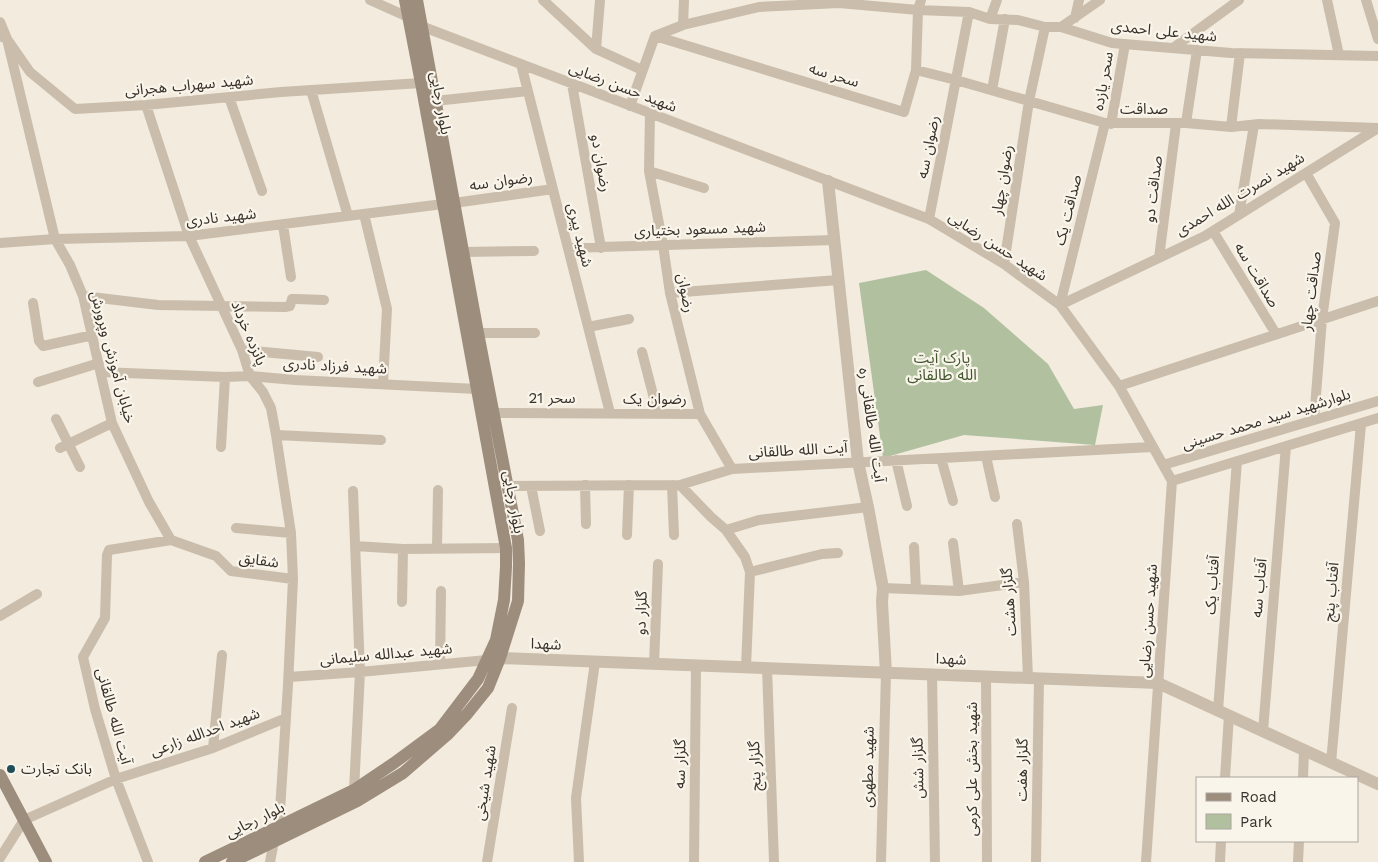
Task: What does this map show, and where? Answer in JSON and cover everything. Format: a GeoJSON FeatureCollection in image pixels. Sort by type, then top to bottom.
{"type":"FeatureCollection","features":[{"type":"Feature","properties":{"kind":"main road","name":"بلوار رجایی"},"geometry":{"type":"LineString","coordinates":[[232,862],[357,801],[403,773],[441,740],[467,714],[488,688],[500,658],[518,600],[518,540],[463,252],[448,203],[421,83],[405,0]]}},
{"type":"Feature","properties":{"kind":"main road","name":"بلوار رجایی"},"geometry":{"type":"LineString","coordinates":[[205,862],[354,790],[440,729],[478,679],[496,640],[504,600],[506,548],[477,388],[448,203],[435,101],[417,0]]}},
{"type":"Feature","properties":{"kind":"main road"},"geometry":{"type":"LineString","coordinates":[[0,775],[46,862]]}},
{"type":"Feature","properties":{"kind":"street"},"geometry":{"type":"LineString","coordinates":[[370,0],[408,17]]}},
{"type":"Feature","properties":{"kind":"street"},"geometry":{"type":"LineString","coordinates":[[543,0],[596,49],[642,70]]}},
{"type":"Feature","properties":{"kind":"street"},"geometry":{"type":"LineString","coordinates":[[596,49],[600,0]]}},
{"type":"Feature","properties":{"kind":"street"},"geometry":{"type":"LineString","coordinates":[[683,24],[684,0]]}},
{"type":"Feature","properties":{"kind":"street"},"geometry":{"type":"LineString","coordinates":[[990,19],[997,0]]}},
{"type":"Feature","properties":{"kind":"street"},"geometry":{"type":"LineString","coordinates":[[1074,18],[1079,0]]}},
{"type":"Feature","properties":{"kind":"street"},"geometry":{"type":"LineString","coordinates":[[1061,27],[1100,0]]}},
{"type":"Feature","properties":{"kind":"street"},"geometry":{"type":"LineString","coordinates":[[1173,48],[1239,0]]}},
{"type":"Feature","properties":{"kind":"street"},"geometry":{"type":"LineString","coordinates":[[1327,0],[1339,55]]}},
{"type":"Feature","properties":{"kind":"street"},"geometry":{"type":"LineString","coordinates":[[1366,0],[1378,39]]}},
{"type":"Feature","properties":{"kind":"street","name":"شهید علی احمدی"},"geometry":{"type":"LineString","coordinates":[[655,36],[683,24],[759,3],[839,2],[919,5],[969,12],[990,19],[1018,20],[1045,27],[1061,27],[1112,43],[1240,53],[1378,56]]}},
{"type":"Feature","properties":{"kind":"street","name":"سحر سه"},"geometry":{"type":"LineString","coordinates":[[655,36],[904,112],[916,70],[919,5]]}},
{"type":"Feature","properties":{"kind":"street","name":"رضوان سه"},"geometry":{"type":"LineString","coordinates":[[930,219],[969,12]]}},
{"type":"Feature","properties":{"kind":"street"},"geometry":{"type":"LineString","coordinates":[[992,90],[1005,19]]}},
{"type":"Feature","properties":{"kind":"street","name":"شهید سهراب هجرانی"},"geometry":{"type":"LineString","coordinates":[[0,22],[4,38],[30,72],[75,109],[421,83]]}},
{"type":"Feature","properties":{"kind":"street","name":"شهید حسن رضایی"},"geometry":{"type":"LineString","coordinates":[[421,26],[930,219],[1004,264],[1060,305],[1118,386],[1172,481],[1146,862]]}},
{"type":"Feature","properties":{"kind":"street","name":"رضوان چهار"},"geometry":{"type":"LineString","coordinates":[[1004,264],[1029,101],[1045,27]]}},
{"type":"Feature","properties":{"kind":"street"},"geometry":{"type":"LineString","coordinates":[[630,106],[655,36]]}},
{"type":"Feature","properties":{"kind":"street","name":"خیابان آموزش وپرورش"},"geometry":{"type":"LineString","coordinates":[[4,38],[55,239],[70,265],[83,296],[112,423],[149,502],[171,540]]}},
{"type":"Feature","properties":{"kind":"street","name":"سحر یازده"},"geometry":{"type":"LineString","coordinates":[[1108,123],[1125,44]]}},
{"type":"Feature","properties":{"kind":"street","name":"صداقت دو"},"geometry":{"type":"LineString","coordinates":[[1159,258],[1181,123],[1198,50]]}},
{"type":"Feature","properties":{"kind":"street"},"geometry":{"type":"LineString","coordinates":[[1231,127],[1240,53]]}},
{"type":"Feature","properties":{"kind":"street","name":"شهید پیری"},"geometry":{"type":"LineString","coordinates":[[521,64],[610,413]]}},
{"type":"Feature","properties":{"kind":"street","name":"صداقت"},"geometry":{"type":"LineString","coordinates":[[916,70],[1108,123],[1181,123],[1231,127],[1254,125],[1378,128]]}},
{"type":"Feature","properties":{"kind":"street","name":"رضوان دو"},"geometry":{"type":"LineString","coordinates":[[572,84],[601,248]]}},
{"type":"Feature","properties":{"kind":"street"},"geometry":{"type":"LineString","coordinates":[[311,90],[348,216]]}},
{"type":"Feature","properties":{"kind":"street"},"geometry":{"type":"LineString","coordinates":[[435,101],[528,91]]}},
{"type":"Feature","properties":{"kind":"street"},"geometry":{"type":"LineString","coordinates":[[229,97],[262,191]]}},
{"type":"Feature","properties":{"kind":"street","name":"پانزده خرداد"},"geometry":{"type":"LineString","coordinates":[[146,105],[189,236],[242,350],[250,376],[263,392],[271,408],[276,435],[291,533],[293,579],[289,677],[279,826]]}},
{"type":"Feature","properties":{"kind":"street","name":"رضوان"},"geometry":{"type":"LineString","coordinates":[[650,113],[649,171],[670,293],[700,414],[732,469]]}},
{"type":"Feature","properties":{"kind":"street","name":"صداقت یک"},"geometry":{"type":"LineString","coordinates":[[1060,305],[1108,123]]}},
{"type":"Feature","properties":{"kind":"street"},"geometry":{"type":"LineString","coordinates":[[1239,215],[1254,125]]}},
{"type":"Feature","properties":{"kind":"street","name":"شهید نصرت الله احمدی"},"geometry":{"type":"LineString","coordinates":[[1060,305],[1213,231],[1378,128]]}},
{"type":"Feature","properties":{"kind":"street"},"geometry":{"type":"LineString","coordinates":[[649,171],[704,188]]}},
{"type":"Feature","properties":{"kind":"street","name":"صداقت چهار"},"geometry":{"type":"LineString","coordinates":[[1306,173],[1335,223],[1322,319],[1314,420]]}},
{"type":"Feature","properties":{"kind":"street","name":"آیت الله طالقانی ره"},"geometry":{"type":"LineString","coordinates":[[828,181],[858,462],[883,588],[886,673]]}},
{"type":"Feature","properties":{"kind":"street","name":"رضوان سه"},"geometry":{"type":"LineString","coordinates":[[448,203],[553,189]]}},
{"type":"Feature","properties":{"kind":"street","name":"شهید نادری"},"geometry":{"type":"LineString","coordinates":[[0,243],[55,239],[189,236],[448,203]]}},
{"type":"Feature","properties":{"kind":"street"},"geometry":{"type":"LineString","coordinates":[[364,214],[387,309],[384,384]]}},
{"type":"Feature","properties":{"kind":"street"},"geometry":{"type":"LineString","coordinates":[[283,225],[291,276]]}},
{"type":"Feature","properties":{"kind":"street","name":"صداقت سه"},"geometry":{"type":"LineString","coordinates":[[1213,231],[1276,334]]}},
{"type":"Feature","properties":{"kind":"street","name":"شهید مسعود بختیاری"},"geometry":{"type":"LineString","coordinates":[[568,248],[834,240]]}},
{"type":"Feature","properties":{"kind":"street"},"geometry":{"type":"LineString","coordinates":[[463,252],[534,251]]}},
{"type":"Feature","properties":{"kind":"street"},"geometry":{"type":"LineString","coordinates":[[670,293],[838,280]]}},
{"type":"Feature","properties":{"kind":"street"},"geometry":{"type":"LineString","coordinates":[[83,296],[158,305],[285,307],[290,306],[292,299],[296,298],[324,300]]}},
{"type":"Feature","properties":{"kind":"street"},"geometry":{"type":"LineString","coordinates":[[1118,386],[1378,301]]}},
{"type":"Feature","properties":{"kind":"street"},"geometry":{"type":"LineString","coordinates":[[33,303],[39,341],[43,346],[93,335]]}},
{"type":"Feature","properties":{"kind":"street"},"geometry":{"type":"LineString","coordinates":[[588,327],[629,319]]}},
{"type":"Feature","properties":{"kind":"street"},"geometry":{"type":"LineString","coordinates":[[478,332],[535,333]]}},
{"type":"Feature","properties":{"kind":"street"},"geometry":{"type":"LineString","coordinates":[[242,350],[318,356]]}},
{"type":"Feature","properties":{"kind":"street"},"geometry":{"type":"LineString","coordinates":[[642,352],[658,414]]}},
{"type":"Feature","properties":{"kind":"street","name":"شهید فرزاد نادری"},"geometry":{"type":"LineString","coordinates":[[38,382],[100,367],[225,377],[250,376],[296,380],[477,388]]}},
{"type":"Feature","properties":{"kind":"street"},"geometry":{"type":"LineString","coordinates":[[221,447],[225,377]]}},
{"type":"Feature","properties":{"kind":"street","name":"بلوارشهید سید محمد حسینی"},"geometry":{"type":"LineString","coordinates":[[1163,465],[1378,401]]}},
{"type":"Feature","properties":{"kind":"street","name":"سحر 21"},"geometry":{"type":"LineString","coordinates":[[493,413],[610,413]]}},
{"type":"Feature","properties":{"kind":"street","name":"رضوان یک"},"geometry":{"type":"LineString","coordinates":[[610,413],[700,414]]}},
{"type":"Feature","properties":{"kind":"street"},"geometry":{"type":"LineString","coordinates":[[1172,481],[1378,418]]}},
{"type":"Feature","properties":{"kind":"street"},"geometry":{"type":"LineString","coordinates":[[56,419],[64,446],[80,467]]}},
{"type":"Feature","properties":{"kind":"street"},"geometry":{"type":"LineString","coordinates":[[64,446],[112,423]]}},
{"type":"Feature","properties":{"kind":"street","name":"آفتاب پنج"},"geometry":{"type":"LineString","coordinates":[[1331,763],[1361,424]]}},
{"type":"Feature","properties":{"kind":"street"},"geometry":{"type":"LineString","coordinates":[[276,435],[381,440]]}},
{"type":"Feature","properties":{"kind":"street","name":"آفتاب سه"},"geometry":{"type":"LineString","coordinates":[[1263,731],[1286,446]]}},
{"type":"Feature","properties":{"kind":"street","name":"آیت الله طالقانی"},"geometry":{"type":"LineString","coordinates":[[507,486],[676,485],[732,469],[1152,447]]}},
{"type":"Feature","properties":{"kind":"street"},"geometry":{"type":"LineString","coordinates":[[986,456],[995,497]]}},
{"type":"Feature","properties":{"kind":"street"},"geometry":{"type":"LineString","coordinates":[[941,458],[953,501]]}},
{"type":"Feature","properties":{"kind":"street"},"geometry":{"type":"LineString","coordinates":[[896,460],[907,506]]}},
{"type":"Feature","properties":{"kind":"street","name":"آفتاب یک"},"geometry":{"type":"LineString","coordinates":[[1225,777],[1223,713],[1237,461]]}},
{"type":"Feature","properties":{"kind":"street"},"geometry":{"type":"LineString","coordinates":[[627,535],[629,485]]}},
{"type":"Feature","properties":{"kind":"street"},"geometry":{"type":"LineString","coordinates":[[676,485],[726,530],[745,557],[750,572],[746,667]]}},
{"type":"Feature","properties":{"kind":"street"},"geometry":{"type":"LineString","coordinates":[[674,535],[676,485]]}},
{"type":"Feature","properties":{"kind":"street"},"geometry":{"type":"LineString","coordinates":[[531,486],[540,531]]}},
{"type":"Feature","properties":{"kind":"street"},"geometry":{"type":"LineString","coordinates":[[585,486],[586,524]]}},
{"type":"Feature","properties":{"kind":"street"},"geometry":{"type":"LineString","coordinates":[[437,548],[438,490]]}},
{"type":"Feature","properties":{"kind":"street"},"geometry":{"type":"LineString","coordinates":[[353,491],[360,672],[354,790]]}},
{"type":"Feature","properties":{"kind":"street"},"geometry":{"type":"LineString","coordinates":[[726,530],[759,520],[868,507]]}},
{"type":"Feature","properties":{"kind":"street","name":"گلزار هشت"},"geometry":{"type":"LineString","coordinates":[[1017,524],[1034,678]]}},
{"type":"Feature","properties":{"kind":"street"},"geometry":{"type":"LineString","coordinates":[[236,528],[291,533]]}},
{"type":"Feature","properties":{"kind":"street","name":"آیت الله طالقانی"},"geometry":{"type":"LineString","coordinates":[[148,862],[116,779],[95,709],[83,657],[105,618],[107,555],[109,550],[171,540]]}},
{"type":"Feature","properties":{"kind":"street","name":"شقایق"},"geometry":{"type":"LineString","coordinates":[[171,540],[216,556],[231,571],[293,579]]}},
{"type":"Feature","properties":{"kind":"street"},"geometry":{"type":"LineString","coordinates":[[954,543],[959,591]]}},
{"type":"Feature","properties":{"kind":"street"},"geometry":{"type":"LineString","coordinates":[[355,546],[506,548]]}},
{"type":"Feature","properties":{"kind":"street"},"geometry":{"type":"LineString","coordinates":[[914,547],[916,589]]}},
{"type":"Feature","properties":{"kind":"street"},"geometry":{"type":"LineString","coordinates":[[402,602],[403,548]]}},
{"type":"Feature","properties":{"kind":"street"},"geometry":{"type":"LineString","coordinates":[[750,572],[822,554],[838,553]]}},
{"type":"Feature","properties":{"kind":"street","name":"گلزار دو"},"geometry":{"type":"LineString","coordinates":[[654,664],[658,564]]}},
{"type":"Feature","properties":{"kind":"street"},"geometry":{"type":"LineString","coordinates":[[883,588],[959,591],[1024,582]]}},
{"type":"Feature","properties":{"kind":"street"},"geometry":{"type":"LineString","coordinates":[[440,591],[440,664]]}},
{"type":"Feature","properties":{"kind":"street"},"geometry":{"type":"LineString","coordinates":[[0,616],[37,594]]}},
{"type":"Feature","properties":{"kind":"street"},"geometry":{"type":"LineString","coordinates":[[213,748],[222,655]]}},
{"type":"Feature","properties":{"kind":"street","name":"شهدا"},"geometry":{"type":"LineString","coordinates":[[500,658],[1158,683],[1378,784]]}},
{"type":"Feature","properties":{"kind":"street","name":"شهید عبدالله سلیمانی"},"geometry":{"type":"LineString","coordinates":[[289,677],[487,660]]}},
{"type":"Feature","properties":{"kind":"street"},"geometry":{"type":"LineString","coordinates":[[579,862],[576,798],[595,662]]}},
{"type":"Feature","properties":{"kind":"street","name":"گلزار سه"},"geometry":{"type":"LineString","coordinates":[[694,862],[696,666]]}},
{"type":"Feature","properties":{"kind":"street","name":"گلزار پنج"},"geometry":{"type":"LineString","coordinates":[[767,668],[774,862]]}},
{"type":"Feature","properties":{"kind":"street","name":"شهید مطهری"},"geometry":{"type":"LineString","coordinates":[[881,862],[886,673]]}},
{"type":"Feature","properties":{"kind":"street","name":"گلزار شش"},"geometry":{"type":"LineString","coordinates":[[932,674],[935,862]]}},
{"type":"Feature","properties":{"kind":"street","name":"شهید بخش علی کرمی"},"geometry":{"type":"LineString","coordinates":[[986,676],[987,862]]}},
{"type":"Feature","properties":{"kind":"street","name":"گلزار هفت"},"geometry":{"type":"LineString","coordinates":[[1034,678],[1036,862]]}},
{"type":"Feature","properties":{"kind":"street","name":"شهید شیخی"},"geometry":{"type":"LineString","coordinates":[[487,862],[512,708]]}},
{"type":"Feature","properties":{"kind":"street","name":"شهید احدالله زارعی"},"geometry":{"type":"LineString","coordinates":[[24,820],[116,779],[213,748],[286,718]]}},
{"type":"Feature","properties":{"kind":"street"},"geometry":{"type":"LineString","coordinates":[[1303,777],[1304,750]]}},
{"type":"Feature","properties":{"kind":"street"},"geometry":{"type":"LineString","coordinates":[[0,858],[24,820]]}},
{"type":"Feature","properties":{"kind":"street"},"geometry":{"type":"LineString","coordinates":[[270,862],[274,841]]}},
{"type":"Feature","properties":{"kind":"street"},"geometry":{"type":"LineString","coordinates":[[1220,862],[1222,842]]}},
{"type":"Feature","properties":{"kind":"street"},"geometry":{"type":"LineString","coordinates":[[1298,862],[1299,842]]}},
{"type":"Feature","properties":{"kind":"green space","name":"پارک آیت الله طالقانی"},"geometry":{"type":"Polygon","coordinates":[[[926,270],[984,308],[1048,364],[1074,409],[1103,405],[1095,445],[964,435],[883,458],[859,283],[926,270]]]}},
{"type":"Feature","properties":{"kind":"place","name":"بانک تجارت"},"geometry":{"type":"Point","coordinates":[11,769]}}]}
